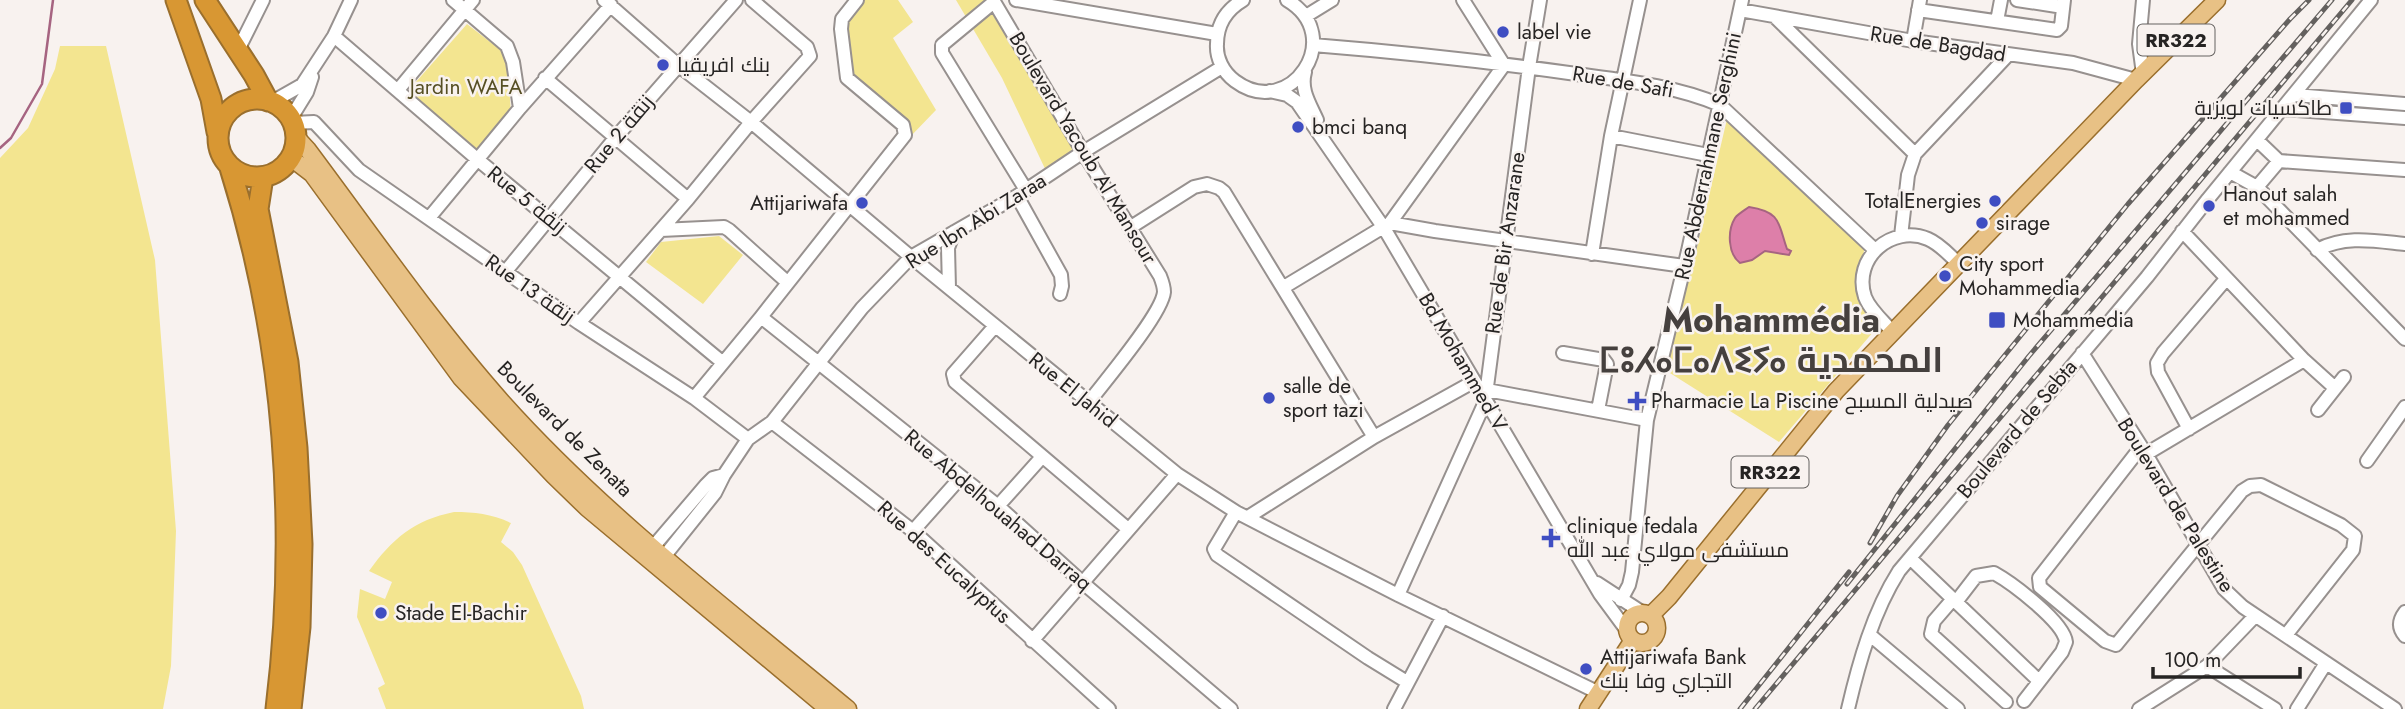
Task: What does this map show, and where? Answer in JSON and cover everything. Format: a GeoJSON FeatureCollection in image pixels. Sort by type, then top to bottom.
{"type":"FeatureCollection","features":[{"type":"Feature","properties":{"kind":"highway"},"geometry":{"type":"LineString","coordinates":[[176,0],[211,99],[221,155],[230,168],[242,205],[272,348],[293,531],[300,627],[290,709]]}},
{"type":"Feature","properties":{"kind":"highway"},"geometry":{"type":"LineString","coordinates":[[205,0],[270,102]]}},
{"type":"Feature","properties":{"kind":"highway"},"geometry":{"type":"LineString","coordinates":[[217,139],[225,116],[233,107],[244,101],[256,99],[270,102],[286,112],[293,126],[291,158],[284,167],[263,177],[240,174],[230,168]]}},
{"type":"Feature","properties":{"kind":"highway"},"geometry":{"type":"LineString","coordinates":[[263,177],[258,209],[288,362],[297,448],[293,531],[276,709]]}},
{"type":"Feature","properties":{"kind":"main road","name":"RR322"},"geometry":{"type":"LineString","coordinates":[[1588,709],[1631,636],[1630,619],[1647,614],[1669,597],[1836,391],[2217,0]]}},
{"type":"Feature","properties":{"kind":"main road","name":"Boulevard de Zenata"},"geometry":{"type":"LineString","coordinates":[[293,126],[461,355],[621,528]]}},
{"type":"Feature","properties":{"kind":"main road","name":"Boulevard de Zenata"},"geometry":{"type":"LineString","coordinates":[[291,158],[312,174],[461,378],[554,476],[621,528],[828,709]]}},
{"type":"Feature","properties":{"kind":"main road","name":"Boulevard de Zenata"},"geometry":{"type":"LineString","coordinates":[[655,557],[848,709]]}},
{"type":"Feature","properties":{"kind":"main road","name":"RR322"},"geometry":{"type":"LineString","coordinates":[[1631,636],[1643,643],[1653,639],[1657,624],[1647,614]]}},
{"type":"Feature","properties":{"kind":"street"},"geometry":{"type":"LineString","coordinates":[[238,50],[263,0]]}},
{"type":"Feature","properties":{"kind":"street"},"geometry":{"type":"LineString","coordinates":[[293,126],[316,67],[351,0]]}},
{"type":"Feature","properties":{"kind":"street"},"geometry":{"type":"LineString","coordinates":[[453,0],[469,5],[507,46],[520,108]]}},
{"type":"Feature","properties":{"kind":"street","name":"Rue 2 زنقة"},"geometry":{"type":"LineString","coordinates":[[506,271],[616,137],[736,0]]}},
{"type":"Feature","properties":{"kind":"street"},"geometry":{"type":"LineString","coordinates":[[579,323],[810,56],[807,47],[752,0]]}},
{"type":"Feature","properties":{"kind":"street"},"geometry":{"type":"LineString","coordinates":[[694,398],[905,135],[903,125],[847,78],[842,19],[857,0]]}},
{"type":"Feature","properties":{"kind":"street"},"geometry":{"type":"LineString","coordinates":[[1016,0],[1217,33]]}},
{"type":"Feature","properties":{"kind":"street"},"geometry":{"type":"LineString","coordinates":[[1222,67],[1216,51],[1217,33],[1229,5],[1243,0]]}},
{"type":"Feature","properties":{"kind":"street"},"geometry":{"type":"LineString","coordinates":[[1270,91],[1284,88],[1296,81],[1305,71],[1314,45],[1306,16],[1287,0]]}},
{"type":"Feature","properties":{"kind":"street"},"geometry":{"type":"LineString","coordinates":[[1306,16],[1332,0]]}},
{"type":"Feature","properties":{"kind":"street"},"geometry":{"type":"LineString","coordinates":[[1284,286],[1387,225],[1504,65],[1463,0]]}},
{"type":"Feature","properties":{"kind":"street","name":"Rue de Bir Anzarane"},"geometry":{"type":"LineString","coordinates":[[1398,595],[1486,396],[1505,240],[1540,0]]}},
{"type":"Feature","properties":{"kind":"street"},"geometry":{"type":"LineString","coordinates":[[1592,254],[1611,136],[1640,0]]}},
{"type":"Feature","properties":{"kind":"street"},"geometry":{"type":"LineString","coordinates":[[1997,21],[2001,0]]}},
{"type":"Feature","properties":{"kind":"street"},"geometry":{"type":"LineString","coordinates":[[1913,41],[1919,5],[2057,30],[2060,26],[2063,4],[2017,0]]}},
{"type":"Feature","properties":{"kind":"street"},"geometry":{"type":"LineString","coordinates":[[2140,77],[2139,44],[2143,0]]}},
{"type":"Feature","properties":{"kind":"street","name":"Boulevard de Sebta"},"geometry":{"type":"LineString","coordinates":[[1849,709],[1870,635],[1888,588],[1910,558],[2147,277],[2371,0]]}},
{"type":"Feature","properties":{"kind":"street"},"geometry":{"type":"LineString","coordinates":[[993,1],[945,43],[942,50],[947,64],[1021,193],[1061,275],[1062,286],[1059,294]]}},
{"type":"Feature","properties":{"kind":"street","name":"Boulevard Yacoub Al Mansour"},"geometry":{"type":"LineString","coordinates":[[993,1],[1160,276],[1164,294],[1160,305],[1089,402]]}},
{"type":"Feature","properties":{"kind":"street"},"geometry":{"type":"LineString","coordinates":[[429,218],[608,3]]}},
{"type":"Feature","properties":{"kind":"street","name":"Rue El Jahid"},"geometry":{"type":"LineString","coordinates":[[608,3],[678,65],[751,122],[911,257],[1177,474],[1242,514],[1398,595],[1599,693]]}},
{"type":"Feature","properties":{"kind":"street"},"geometry":{"type":"LineString","coordinates":[[398,90],[469,5]]}},
{"type":"Feature","properties":{"kind":"street","name":"Rue de Bagdad"},"geometry":{"type":"LineString","coordinates":[[1741,5],[1775,17],[1913,41],[2073,63],[2140,77]]}},
{"type":"Feature","properties":{"kind":"street","name":"Rue Abderrahmane Serghini"},"geometry":{"type":"LineString","coordinates":[[1620,600],[1629,585],[1632,572],[1647,419],[1684,266],[1741,5]]}},
{"type":"Feature","properties":{"kind":"street"},"geometry":{"type":"LineString","coordinates":[[1775,17],[1915,154]]}},
{"type":"Feature","properties":{"kind":"street","name":"Rue 5 زنقة"},"geometry":{"type":"LineString","coordinates":[[334,36],[477,159],[722,362]]}},
{"type":"Feature","properties":{"kind":"street","name":"Rue de Safi"},"geometry":{"type":"LineString","coordinates":[[1314,45],[1416,53],[1529,67],[1622,80],[1703,97],[1720,105],[1875,250]]}},
{"type":"Feature","properties":{"kind":"street"},"geometry":{"type":"LineString","coordinates":[[1900,236],[1908,175],[1915,154],[2008,55]]}},
{"type":"Feature","properties":{"kind":"street"},"geometry":{"type":"LineString","coordinates":[[270,102],[297,89],[316,67]]}},
{"type":"Feature","properties":{"kind":"street","name":"Rue Ibn Abi Zaraa"},"geometry":{"type":"LineString","coordinates":[[772,422],[862,308],[911,257],[1021,193],[1222,67]]}},
{"type":"Feature","properties":{"kind":"street","name":"Bd Mohammed V"},"geometry":{"type":"LineString","coordinates":[[1222,67],[1242,86],[1292,98],[1387,225],[1473,382],[1486,396],[1606,603],[1631,636]]}},
{"type":"Feature","properties":{"kind":"street","name":"Bd Mohammed V"},"geometry":{"type":"LineString","coordinates":[[1305,71],[1304,90],[1329,146]]}},
{"type":"Feature","properties":{"kind":"street"},"geometry":{"type":"LineString","coordinates":[[545,78],[688,200]]}},
{"type":"Feature","properties":{"kind":"street"},"geometry":{"type":"LineString","coordinates":[[2295,95],[2405,104]]}},
{"type":"Feature","properties":{"kind":"street"},"geometry":{"type":"LineString","coordinates":[[2283,109],[2405,118]]}},
{"type":"Feature","properties":{"kind":"street","name":"Rue 13 زنقة"},"geometry":{"type":"LineString","coordinates":[[293,126],[314,122],[359,170],[579,323],[694,398],[748,439]]}},
{"type":"Feature","properties":{"kind":"street"},"geometry":{"type":"LineString","coordinates":[[1611,136],[1708,155]]}},
{"type":"Feature","properties":{"kind":"street"},"geometry":{"type":"LineString","coordinates":[[2257,140],[2279,161],[2405,170]]}},
{"type":"Feature","properties":{"kind":"street"},"geometry":{"type":"LineString","coordinates":[[2257,187],[2279,161]]}},
{"type":"Feature","properties":{"kind":"street"},"geometry":{"type":"LineString","coordinates":[[2230,172],[2257,187],[2405,339]]}},
{"type":"Feature","properties":{"kind":"street"},"geometry":{"type":"LineString","coordinates":[[1131,227],[1199,185],[1207,184],[1219,188],[1284,286],[1374,437]]}},
{"type":"Feature","properties":{"kind":"street"},"geometry":{"type":"LineString","coordinates":[[1387,225],[1684,266]]}},
{"type":"Feature","properties":{"kind":"street"},"geometry":{"type":"LineString","coordinates":[[661,230],[724,228],[787,282]]}},
{"type":"Feature","properties":{"kind":"street"},"geometry":{"type":"LineString","coordinates":[[2182,231],[2304,360],[2335,388]]}},
{"type":"Feature","properties":{"kind":"street"},"geometry":{"type":"LineString","coordinates":[[949,288],[948,248],[954,232]]}},
{"type":"Feature","properties":{"kind":"street"},"geometry":{"type":"LineString","coordinates":[[1892,331],[1867,303],[1864,294],[1863,272],[1875,250],[1892,238],[1910,235],[1927,239],[1958,263]]}},
{"type":"Feature","properties":{"kind":"street"},"geometry":{"type":"LineString","coordinates":[[2317,250],[2328,244],[2350,240],[2405,244]]}},
{"type":"Feature","properties":{"kind":"street"},"geometry":{"type":"LineString","coordinates":[[2189,429],[2158,372],[2158,363],[2170,343],[2226,279]]}},
{"type":"Feature","properties":{"kind":"street","name":"Rue Abdelhouahad Darraq"},"geometry":{"type":"LineString","coordinates":[[761,317],[998,506],[1215,704],[1231,709]]}},
{"type":"Feature","properties":{"kind":"street"},"geometry":{"type":"LineString","coordinates":[[995,326],[953,374],[955,382],[1041,458],[1128,529]]}},
{"type":"Feature","properties":{"kind":"street"},"geometry":{"type":"LineString","coordinates":[[1563,353],[1604,360],[1607,364],[1598,410]]}},
{"type":"Feature","properties":{"kind":"street","name":"Boulevard de Palestine"},"geometry":{"type":"LineString","coordinates":[[2082,353],[2144,450],[2224,589],[2255,616],[2326,663],[2378,704],[2395,709]]}},
{"type":"Feature","properties":{"kind":"street"},"geometry":{"type":"LineString","coordinates":[[2286,635],[2353,550],[2356,539],[2354,533],[2324,515],[2261,485],[2245,488],[2116,645],[2105,641],[2040,587],[2039,578],[2144,450],[2189,429],[2304,360]]}},
{"type":"Feature","properties":{"kind":"street"},"geometry":{"type":"LineString","coordinates":[[2318,410],[2344,377]]}},
{"type":"Feature","properties":{"kind":"street"},"geometry":{"type":"LineString","coordinates":[[1407,682],[1217,555],[1214,549],[1216,542],[1242,514],[1473,382]]}},
{"type":"Feature","properties":{"kind":"street"},"geometry":{"type":"LineString","coordinates":[[1486,396],[1647,419]]}},
{"type":"Feature","properties":{"kind":"street"},"geometry":{"type":"LineString","coordinates":[[2367,461],[2405,408]]}},
{"type":"Feature","properties":{"kind":"street"},"geometry":{"type":"LineString","coordinates":[[655,557],[715,493],[748,439],[772,422]]}},
{"type":"Feature","properties":{"kind":"street","name":"Rue des Eucalyptus"},"geometry":{"type":"LineString","coordinates":[[772,422],[913,531],[1109,709]]}},
{"type":"Feature","properties":{"kind":"street"},"geometry":{"type":"LineString","coordinates":[[998,506],[1041,458]]}},
{"type":"Feature","properties":{"kind":"street"},"geometry":{"type":"LineString","coordinates":[[1032,641],[1177,474]]}},
{"type":"Feature","properties":{"kind":"street"},"geometry":{"type":"LineString","coordinates":[[913,531],[961,477]]}},
{"type":"Feature","properties":{"kind":"street"},"geometry":{"type":"LineString","coordinates":[[1910,558],[2039,681]]}},
{"type":"Feature","properties":{"kind":"street"},"geometry":{"type":"LineString","coordinates":[[2006,702],[1931,634],[1934,621],[1976,576],[1994,573],[2007,580],[2062,628],[2065,634],[2066,645],[2024,701]]}},
{"type":"Feature","properties":{"kind":"street","name":"Bd Mohammed V"},"geometry":{"type":"LineString","coordinates":[[1594,580],[1620,600],[1647,614]]}},
{"type":"Feature","properties":{"kind":"street"},"geometry":{"type":"LineString","coordinates":[[2405,612],[2399,624],[2405,636]]}},
{"type":"Feature","properties":{"kind":"street"},"geometry":{"type":"LineString","coordinates":[[1394,709],[1443,615]]}},
{"type":"Feature","properties":{"kind":"street"},"geometry":{"type":"LineString","coordinates":[[2147,708],[2207,666],[2255,616]]}},
{"type":"Feature","properties":{"kind":"street"},"geometry":{"type":"LineString","coordinates":[[1870,635],[1958,709]]}},
{"type":"Feature","properties":{"kind":"street"},"geometry":{"type":"LineString","coordinates":[[2297,709],[2326,663]]}},
{"type":"Feature","properties":{"kind":"street"},"geometry":{"type":"LineString","coordinates":[[2207,666],[2275,709]]}},
{"type":"Feature","properties":{"kind":"green space"},"geometry":{"type":"Polygon","coordinates":[[[853,0],[898,0],[913,22],[893,38],[936,110],[910,137],[850,83],[840,12],[853,0]]]}},
{"type":"Feature","properties":{"kind":"green space"},"geometry":{"type":"Polygon","coordinates":[[[956,0],[984,0],[1076,153],[1048,175],[1002,78],[956,0]]]}},
{"type":"Feature","properties":{"kind":"green space","name":"Jardin WAFA"},"geometry":{"type":"Polygon","coordinates":[[[467,24],[507,55],[511,114],[480,152],[408,91],[467,24]]]}},
{"type":"Feature","properties":{"kind":"green space"},"geometry":{"type":"Polygon","coordinates":[[[60,46],[106,46],[155,260],[176,531],[171,666],[163,709],[0,709],[0,158],[28,128],[55,69],[60,46]]]}},
{"type":"Feature","properties":{"kind":"green space"},"geometry":{"type":"Polygon","coordinates":[[[1727,119],[1865,248],[1858,283],[1860,298],[1872,320],[1874,331],[1779,442],[1662,368],[1694,260],[1727,119]]]}},
{"type":"Feature","properties":{"kind":"green space"},"geometry":{"type":"Polygon","coordinates":[[[719,236],[743,255],[703,304],[646,262],[661,242],[719,236]]]}},
{"type":"Feature","properties":{"kind":"green space"},"geometry":{"type":"Polygon","coordinates":[[[454,512],[483,514],[511,523],[501,542],[513,552],[522,565],[581,696],[584,709],[386,709],[378,688],[385,684],[357,617],[360,589],[385,599],[392,582],[369,571],[386,549],[405,532],[427,520],[454,512]]]}},
{"type":"Feature","properties":{"kind":"shaded area"},"geometry":{"type":"Polygon","coordinates":[[[1749,207],[1768,212],[1777,220],[1787,249],[1791,251],[1789,255],[1765,251],[1752,260],[1740,263],[1736,259],[1730,242],[1731,229],[1735,218],[1749,207]]]}},
{"type":"Feature","properties":{"kind":"waterway"},"geometry":{"type":"LineString","coordinates":[[0,148],[11,138],[42,84],[53,0]]}},
{"type":"Feature","properties":{"kind":"railway"},"geometry":{"type":"LineString","coordinates":[[1870,543],[1897,496],[1948,425],[2128,204],[2309,0]]}},
{"type":"Feature","properties":{"kind":"railway"},"geometry":{"type":"LineString","coordinates":[[1847,584],[2029,356],[2332,0]]}},
{"type":"Feature","properties":{"kind":"railway"},"geometry":{"type":"LineString","coordinates":[[1755,709],[2352,0]]}},
{"type":"Feature","properties":{"kind":"railway"},"geometry":{"type":"LineString","coordinates":[[1740,709],[1849,572]]}},
{"type":"Feature","properties":{"kind":"place","name":"label vie"},"geometry":{"type":"Point","coordinates":[1503,32]}},
{"type":"Feature","properties":{"kind":"place","name":"بنك افريقيا"},"geometry":{"type":"Point","coordinates":[663,65]}},
{"type":"Feature","properties":{"kind":"place","name":"طاكسيات لويزية"},"geometry":{"type":"Point","coordinates":[2346,108]}},
{"type":"Feature","properties":{"kind":"place","name":"bmci banq"},"geometry":{"type":"Point","coordinates":[1298,127]}},
{"type":"Feature","properties":{"kind":"place","name":"TotalEnergies"},"geometry":{"type":"Point","coordinates":[1995,201]}},
{"type":"Feature","properties":{"kind":"place","name":"Attijariwafa"},"geometry":{"type":"Point","coordinates":[862,203]}},
{"type":"Feature","properties":{"kind":"place","name":"Hanout salah et mohammed"},"geometry":{"type":"Point","coordinates":[2209,206]}},
{"type":"Feature","properties":{"kind":"place","name":"sirage"},"geometry":{"type":"Point","coordinates":[1982,223]}},
{"type":"Feature","properties":{"kind":"place","name":"City sport Mohammedia"},"geometry":{"type":"Point","coordinates":[1945,276]}},
{"type":"Feature","properties":{"kind":"place","name":"Mohammedia"},"geometry":{"type":"Point","coordinates":[1997,320]}},
{"type":"Feature","properties":{"kind":"place","name":"salle de sport tazi"},"geometry":{"type":"Point","coordinates":[1269,398]}},
{"type":"Feature","properties":{"kind":"place","name":"Pharmacie La Piscine صيدلية المسبح"},"geometry":{"type":"Point","coordinates":[1637,401]}},
{"type":"Feature","properties":{"kind":"place","name":"clinique fedala مستشفى مولاي عبد الله"},"geometry":{"type":"Point","coordinates":[1551,538]}},
{"type":"Feature","properties":{"kind":"place","name":"Stade El-Bachir"},"geometry":{"type":"Point","coordinates":[381,613]}},
{"type":"Feature","properties":{"kind":"place","name":"Attijariwafa Bank التجاري وفا بنك"},"geometry":{"type":"Point","coordinates":[1586,669]}},
{"type":"Feature","properties":{"kind":"district","name":"Mohammédia ⵎⵓⵃⴰⵎⴰⴷⵉⵢⴰ المحمدية"},"geometry":{"type":"Point","coordinates":[1771,340]}}]}
